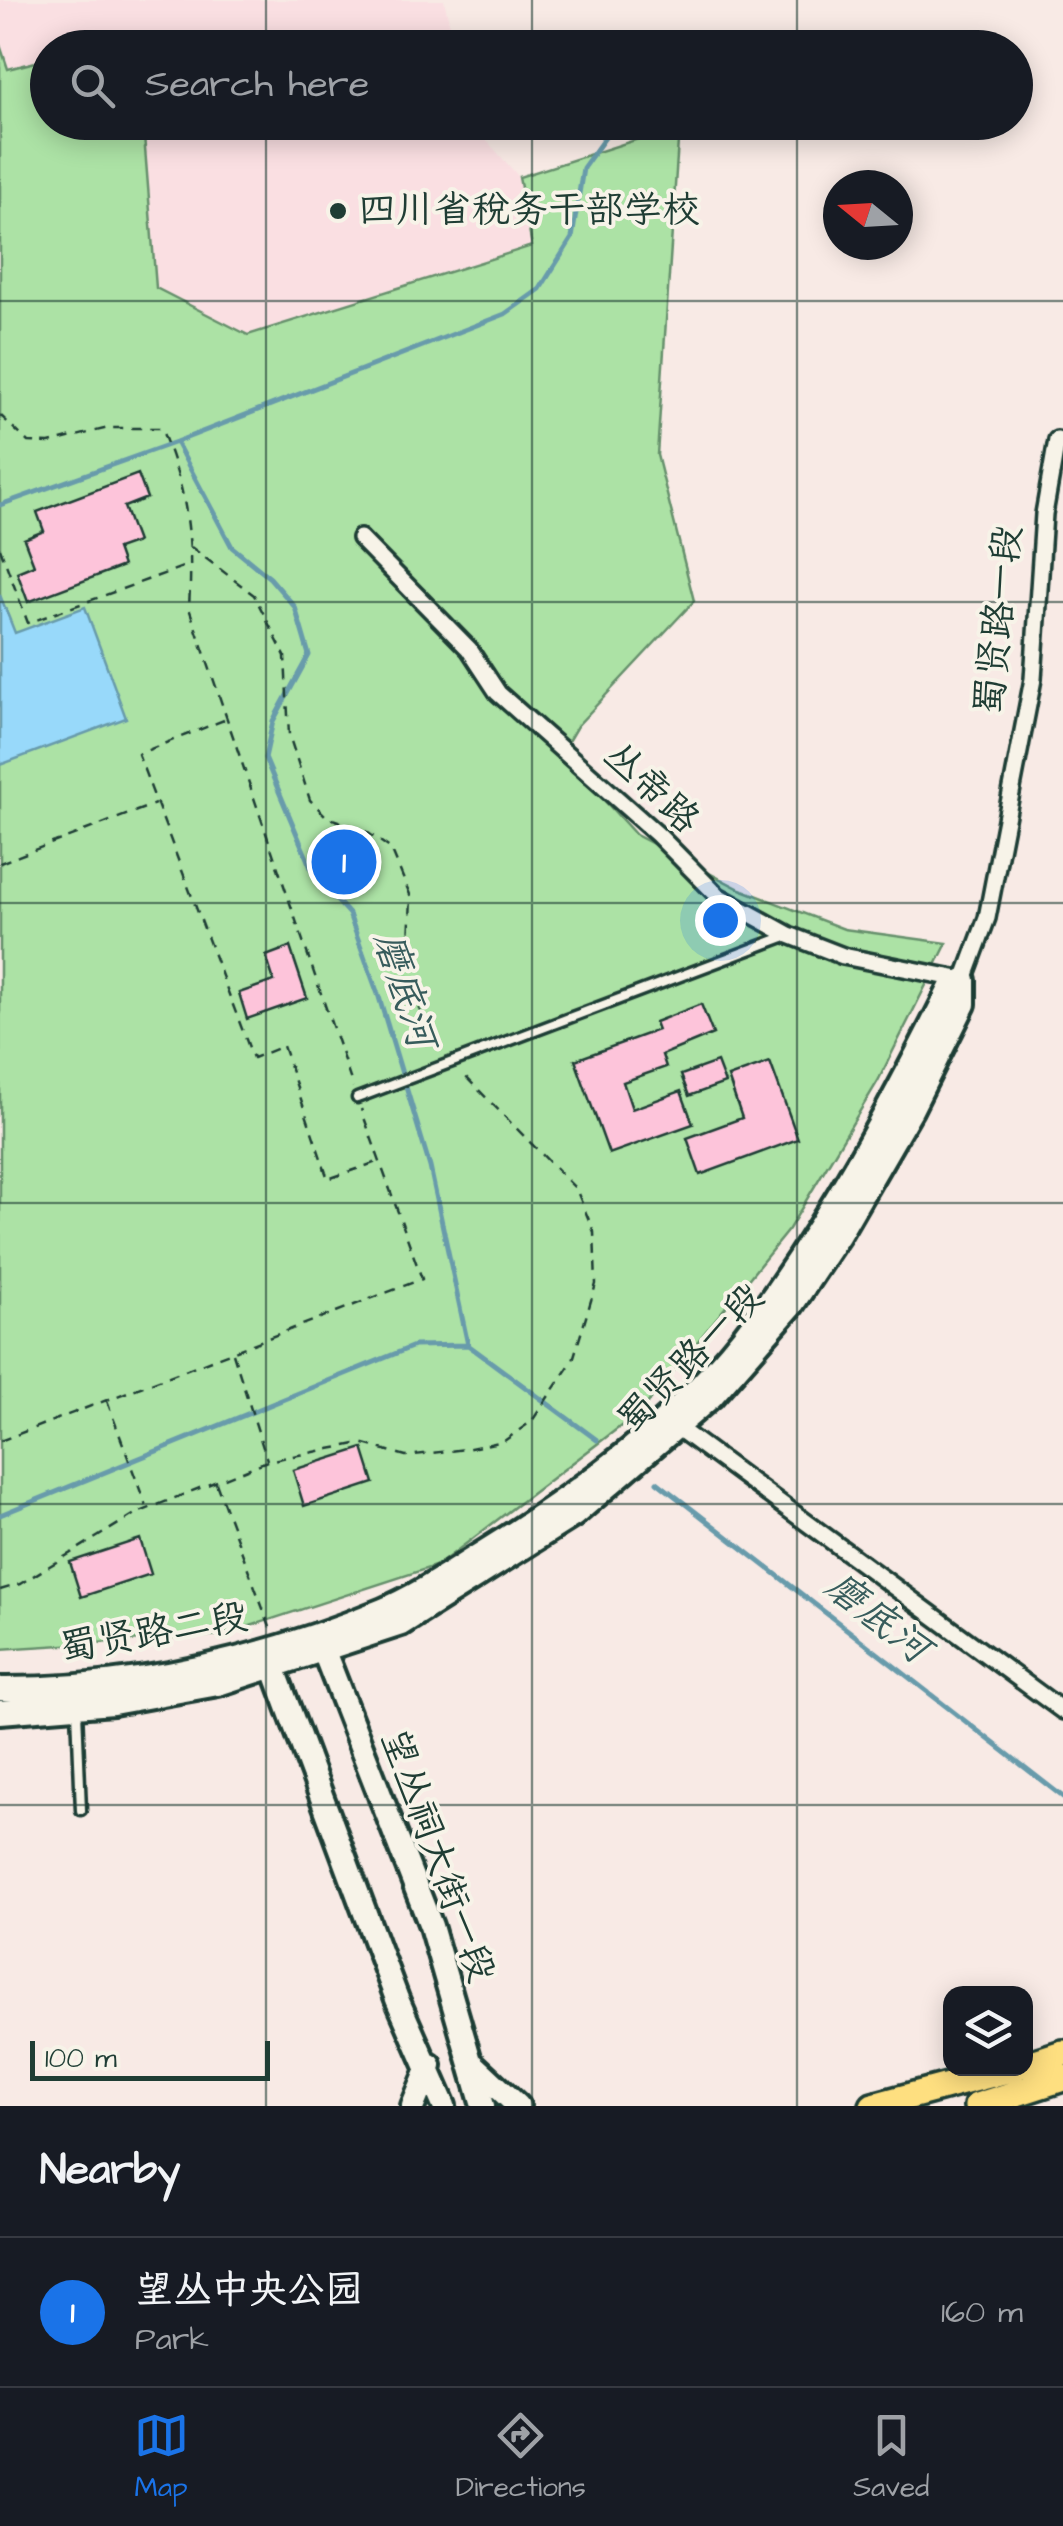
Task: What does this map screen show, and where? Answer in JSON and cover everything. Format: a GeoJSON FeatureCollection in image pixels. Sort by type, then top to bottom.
{"type":"FeatureCollection","features":[{"type":"Feature","properties":{"kind":"main road"},"geometry":{"type":"LineString","coordinates":[[1033,2063],[1063,2053]]}},
{"type":"Feature","properties":{"kind":"main road"},"geometry":{"type":"LineString","coordinates":[[873,2106],[985,2076]]}},
{"type":"Feature","properties":{"kind":"main road"},"geometry":{"type":"LineString","coordinates":[[977,2106],[1063,2078]]}},
{"type":"Feature","properties":{"kind":"street","name":"蜀贤路一段"},"geometry":{"type":"LineString","coordinates":[[320,1641],[401,1624],[574,1515],[678,1428],[792,1305],[838,1236],[911,1110],[964,1004],[964,980],[986,918],[1034,679],[1044,514],[1056,440]]}},
{"type":"Feature","properties":{"kind":"street","name":"丛帝路"},"geometry":{"type":"LineString","coordinates":[[360,538],[469,649],[498,693],[658,836],[718,896],[789,935],[843,956],[964,980]]}},
{"type":"Feature","properties":{"kind":"street","name":"蜀贤路一段"},"geometry":{"type":"LineString","coordinates":[[320,1641],[385,1610],[529,1524],[610,1466],[685,1399],[754,1322],[818,1230],[882,1126],[950,987],[964,980]]}},
{"type":"Feature","properties":{"kind":"street"},"geometry":{"type":"LineString","coordinates":[[678,1428],[1063,1712]]}},
{"type":"Feature","properties":{"kind":"street","name":"蜀贤路二段"},"geometry":{"type":"LineString","coordinates":[[0,1689],[125,1681],[215,1666],[320,1641]]}},
{"type":"Feature","properties":{"kind":"street","name":"望丛祠大街一段"},"geometry":{"type":"LineString","coordinates":[[320,1641],[431,1926],[484,2106]]}},
{"type":"Feature","properties":{"kind":"street"},"geometry":{"type":"LineString","coordinates":[[272,1654],[397,1998],[430,2066],[444,2106]]}},
{"type":"Feature","properties":{"kind":"street","name":"蜀贤路二段"},"geometry":{"type":"LineString","coordinates":[[0,1712],[76,1706],[218,1684],[272,1654]]}},
{"type":"Feature","properties":{"kind":"street"},"geometry":{"type":"LineString","coordinates":[[470,2060],[518,2106]]}},
{"type":"Feature","properties":{"kind":"street"},"geometry":{"type":"LineString","coordinates":[[413,2106],[430,2066]]}},
{"type":"Feature","properties":{"kind":"lane"},"geometry":{"type":"LineString","coordinates":[[357,1098],[789,935]]}},
{"type":"Feature","properties":{"kind":"lane"},"geometry":{"type":"LineString","coordinates":[[76,1706],[81,1810]]}},
{"type":"Feature","properties":{"kind":"path"},"geometry":{"type":"LineString","coordinates":[[0,415],[28,442],[48,443],[108,428],[137,426],[160,428],[165,438],[185,489],[192,563],[189,608],[422,1280],[0,1441]]}},
{"type":"Feature","properties":{"kind":"path"},"geometry":{"type":"LineString","coordinates":[[0,548],[28,623],[192,563]]}},
{"type":"Feature","properties":{"kind":"path"},"geometry":{"type":"LineString","coordinates":[[191,548],[254,595],[285,656],[289,736],[310,800],[327,817],[364,830],[391,850],[411,897],[407,990],[433,1038],[452,1060]]}},
{"type":"Feature","properties":{"kind":"path"},"geometry":{"type":"LineString","coordinates":[[227,719],[138,754],[253,1058],[283,1046],[328,1179],[378,1162]]}},
{"type":"Feature","properties":{"kind":"path"},"geometry":{"type":"LineString","coordinates":[[0,863],[157,804]]}},
{"type":"Feature","properties":{"kind":"path"},"geometry":{"type":"LineString","coordinates":[[0,1590],[20,1584],[147,1509],[268,1462],[362,1443],[406,1456],[466,1449],[504,1441],[532,1421],[556,1391],[573,1360],[596,1284],[594,1232],[576,1189],[461,1072]]}},
{"type":"Feature","properties":{"kind":"path"},"geometry":{"type":"LineString","coordinates":[[232,1351],[268,1462]]}},
{"type":"Feature","properties":{"kind":"path"},"geometry":{"type":"LineString","coordinates":[[107,1400],[147,1509]]}},
{"type":"Feature","properties":{"kind":"path"},"geometry":{"type":"LineString","coordinates":[[216,1482],[272,1654]]}},
{"type":"Feature","properties":{"kind":"shaded area"},"geometry":{"type":"Polygon","coordinates":[[[0,0],[444,0],[451,30],[30,30],[30,63],[8,69],[0,44],[0,0]]]}},
{"type":"Feature","properties":{"kind":"shaded area","name":"四川省税务干部学校"},"geometry":{"type":"Polygon","coordinates":[[[144,140],[486,140],[519,177],[533,245],[248,335],[156,288],[144,140]]]}},
{"type":"Feature","properties":{"kind":"green space"},"geometry":{"type":"Polygon","coordinates":[[[0,45],[8,69],[30,63],[30,140],[144,140],[156,288],[248,335],[532,246],[519,177],[635,140],[678,140],[657,455],[694,601],[577,726],[561,753],[636,835],[740,889],[844,929],[947,943],[878,1081],[789,1229],[642,1410],[438,1565],[223,1635],[0,1649],[0,45]]]}},
{"type":"Feature","properties":{"kind":"water"},"geometry":{"type":"Polygon","coordinates":[[[0,595],[15,633],[85,607],[126,718],[0,765],[0,595]]]}},
{"type":"Feature","properties":{"kind":"building"},"geometry":{"type":"Polygon","coordinates":[[[138,474],[147,498],[124,507],[137,542],[117,549],[123,566],[28,602],[17,572],[34,565],[24,539],[44,531],[37,512],[138,474]]]}},
{"type":"Feature","properties":{"kind":"building"},"geometry":{"type":"Polygon","coordinates":[[[290,947],[307,998],[247,1019],[239,993],[274,981],[266,956],[290,947]]]}},
{"type":"Feature","properties":{"kind":"building"},"geometry":{"type":"Polygon","coordinates":[[[701,1004],[713,1034],[662,1055],[666,1067],[623,1082],[632,1109],[681,1091],[693,1124],[609,1154],[575,1060],[658,1030],[655,1022],[701,1004]]]}},
{"type":"Feature","properties":{"kind":"building"},"geometry":{"type":"Polygon","coordinates":[[[717,1062],[725,1083],[689,1096],[681,1075],[717,1062]]]}},
{"type":"Feature","properties":{"kind":"building"},"geometry":{"type":"Polygon","coordinates":[[[770,1062],[798,1139],[700,1175],[687,1138],[742,1118],[728,1077],[770,1062]]]}},
{"type":"Feature","properties":{"kind":"building"},"geometry":{"type":"Polygon","coordinates":[[[363,1448],[374,1483],[304,1506],[293,1470],[363,1448]]]}},
{"type":"Feature","properties":{"kind":"building"},"geometry":{"type":"Polygon","coordinates":[[[140,1539],[151,1574],[81,1597],[70,1562],[140,1539]]]}},
{"type":"Feature","properties":{"kind":"waterway","name":"磨底河"},"geometry":{"type":"LineString","coordinates":[[176,442],[505,314],[540,289],[572,238],[583,168],[603,140]]}},
{"type":"Feature","properties":{"kind":"waterway","name":"磨底河"},"geometry":{"type":"LineString","coordinates":[[0,505],[176,442],[232,547],[270,578],[295,607],[309,655],[273,721],[265,758],[314,875],[349,914],[379,997],[430,1167],[468,1345],[597,1440]]}},
{"type":"Feature","properties":{"kind":"waterway"},"geometry":{"type":"LineString","coordinates":[[0,1515],[414,1346],[468,1345]]}},
{"type":"Feature","properties":{"kind":"waterway","name":"磨底河"},"geometry":{"type":"LineString","coordinates":[[657,1482],[1063,1797]]}},
{"type":"Feature","properties":{"kind":"place","name":"四川省税务干部学校"},"geometry":{"type":"Point","coordinates":[338,211]}},
{"type":"Feature","properties":{"kind":"place","name":"望丛中央公园"},"geometry":{"type":"Point","coordinates":[344,862]}}]}
